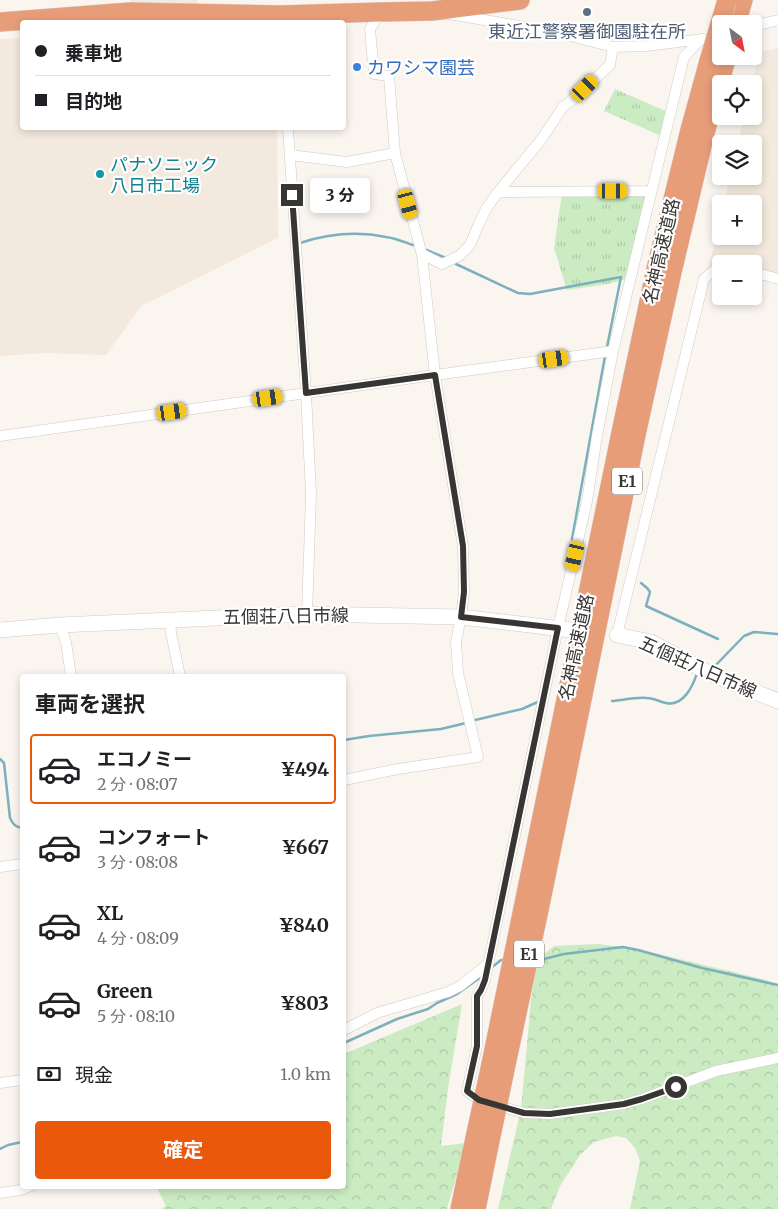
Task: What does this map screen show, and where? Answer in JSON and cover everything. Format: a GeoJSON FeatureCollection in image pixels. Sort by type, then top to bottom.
{"type":"FeatureCollection","features":[{"type":"Feature","properties":{"kind":"highway"},"geometry":{"type":"LineString","coordinates":[[0,22],[128,6],[280,19],[380,6],[432,12],[520,0]]}},
{"type":"Feature","properties":{"kind":"highway","name":"名神高速道路"},"geometry":{"type":"LineString","coordinates":[[725,15],[727,0]]}},
{"type":"Feature","properties":{"kind":"highway"},"geometry":{"type":"LineString","coordinates":[[739,15],[743,0]]}},
{"type":"Feature","properties":{"kind":"highway","name":"名神高速道路"},"geometry":{"type":"LineString","coordinates":[[476,1209],[480,1153],[532,904],[622,428],[656,269],[690,130],[718,65]]}},
{"type":"Feature","properties":{"kind":"highway","name":"名神高速道路"},"geometry":{"type":"LineString","coordinates":[[460,1209],[480,1153]]}},
{"type":"Feature","properties":{"kind":"main road","name":"五個荘八日市線"},"geometry":{"type":"LineString","coordinates":[[0,630],[60,625],[307,614],[461,617],[565,629]]}},
{"type":"Feature","properties":{"kind":"main road","name":"五個荘八日市線"},"geometry":{"type":"LineString","coordinates":[[617,635],[650,642],[708,673],[778,701]]}},
{"type":"Feature","properties":{"kind":"street"},"geometry":{"type":"LineString","coordinates":[[346,780],[398,769],[478,757],[458,673],[456,642],[464,592],[463,546],[435,375],[422,254],[395,153],[389,76],[374,74],[370,29],[380,6]]}},
{"type":"Feature","properties":{"kind":"street"},"geometry":{"type":"LineString","coordinates":[[432,12],[555,32],[613,48],[701,40],[712,37]]}},
{"type":"Feature","properties":{"kind":"street"},"geometry":{"type":"LineString","coordinates":[[762,24],[778,20]]}},
{"type":"Feature","properties":{"kind":"street"},"geometry":{"type":"LineString","coordinates":[[701,40],[684,57],[613,352],[565,629],[485,980],[477,996],[477,1046],[467,1091],[479,1100],[524,1113],[550,1114],[624,1104],[716,1071],[778,1058]]}},
{"type":"Feature","properties":{"kind":"street"},"geometry":{"type":"LineString","coordinates":[[422,254],[442,264],[459,256],[470,245],[486,209],[498,192],[541,140],[563,107],[610,65],[613,48]]}},
{"type":"Feature","properties":{"kind":"street"},"geometry":{"type":"LineString","coordinates":[[288,130],[311,494],[307,614]]}},
{"type":"Feature","properties":{"kind":"street"},"geometry":{"type":"LineString","coordinates":[[290,155],[347,162],[395,153]]}},
{"type":"Feature","properties":{"kind":"street"},"geometry":{"type":"LineString","coordinates":[[498,192],[651,191]]}},
{"type":"Feature","properties":{"kind":"street"},"geometry":{"type":"LineString","coordinates":[[617,635],[704,279],[712,272]]}},
{"type":"Feature","properties":{"kind":"street"},"geometry":{"type":"LineString","coordinates":[[762,274],[778,279]]}},
{"type":"Feature","properties":{"kind":"street"},"geometry":{"type":"LineString","coordinates":[[0,436],[613,352]]}},
{"type":"Feature","properties":{"kind":"street"},"geometry":{"type":"LineString","coordinates":[[170,620],[180,674]]}},
{"type":"Feature","properties":{"kind":"street"},"geometry":{"type":"LineString","coordinates":[[60,625],[66,642],[70,674]]}},
{"type":"Feature","properties":{"kind":"street"},"geometry":{"type":"LineString","coordinates":[[0,867],[20,864]]}},
{"type":"Feature","properties":{"kind":"street"},"geometry":{"type":"LineString","coordinates":[[346,1029],[377,1013],[448,992],[460,986],[488,966]]}},
{"type":"Feature","properties":{"kind":"street"},"geometry":{"type":"LineString","coordinates":[[0,1083],[20,1080]]}},
{"type":"Feature","properties":{"kind":"street"},"geometry":{"type":"LineString","coordinates":[[0,1193],[23,1189]]}},
{"type":"Feature","properties":{"kind":"shaded area"},"geometry":{"type":"Polygon","coordinates":[[[130,0],[197,0],[198,8],[131,6],[130,0]]]}},
{"type":"Feature","properties":{"kind":"shaded area"},"geometry":{"type":"Polygon","coordinates":[[[20,38],[20,130],[277,130],[278,238],[142,305],[106,355],[47,353],[0,356],[0,39],[20,38]]]}},
{"type":"Feature","properties":{"kind":"shaded area"},"geometry":{"type":"Polygon","coordinates":[[[778,48],[778,275],[762,270],[762,255],[712,255],[712,268],[709,268],[714,245],[762,245],[762,195],[726,195],[728,185],[762,185],[762,135],[740,135],[742,125],[762,125],[762,75],[754,75],[757,65],[762,65],[762,52],[778,48]]]}},
{"type":"Feature","properties":{"kind":"green space"},"geometry":{"type":"Polygon","coordinates":[[[615,89],[670,113],[664,137],[604,111],[615,89]]]}},
{"type":"Feature","properties":{"kind":"green space"},"geometry":{"type":"Polygon","coordinates":[[[651,191],[631,278],[608,284],[567,290],[554,248],[562,193],[651,191]]]}},
{"type":"Feature","properties":{"kind":"green space"},"geometry":{"type":"Polygon","coordinates":[[[598,944],[638,949],[778,984],[778,1209],[630,1209],[640,1161],[635,1148],[626,1138],[616,1136],[594,1142],[580,1155],[560,1186],[551,1209],[498,1209],[521,1109],[531,1000],[538,959],[554,946],[598,944]]]}},
{"type":"Feature","properties":{"kind":"green space"},"geometry":{"type":"Polygon","coordinates":[[[462,1004],[448,1088],[441,1146],[466,1143],[447,1209],[161,1209],[166,1206],[158,1189],[346,1189],[346,1053],[462,1004]]]}},
{"type":"Feature","properties":{"kind":"waterway"},"geometry":{"type":"LineString","coordinates":[[300,243],[321,237],[364,234],[399,240],[413,245]]}},
{"type":"Feature","properties":{"kind":"waterway"},"geometry":{"type":"LineString","coordinates":[[424,249],[446,258]]}},
{"type":"Feature","properties":{"kind":"waterway"},"geometry":{"type":"LineString","coordinates":[[456,264],[518,293],[530,294],[621,277],[607,347]]}},
{"type":"Feature","properties":{"kind":"waterway"},"geometry":{"type":"LineString","coordinates":[[572,539],[605,356]]}},
{"type":"Feature","properties":{"kind":"waterway"},"geometry":{"type":"LineString","coordinates":[[641,583],[650,592],[646,606],[718,639]]}},
{"type":"Feature","properties":{"kind":"waterway"},"geometry":{"type":"LineString","coordinates":[[712,669],[744,636],[754,632],[778,634]]}},
{"type":"Feature","properties":{"kind":"waterway"},"geometry":{"type":"LineString","coordinates":[[612,701],[643,698],[666,703],[677,702],[690,689],[697,673]]}},
{"type":"Feature","properties":{"kind":"waterway"},"geometry":{"type":"LineString","coordinates":[[471,721],[522,709],[540,701]]}},
{"type":"Feature","properties":{"kind":"waterway"},"geometry":{"type":"LineString","coordinates":[[346,740],[441,729],[466,723]]}},
{"type":"Feature","properties":{"kind":"waterway"},"geometry":{"type":"LineString","coordinates":[[0,759],[4,763],[10,818],[15,825],[20,828]]}},
{"type":"Feature","properties":{"kind":"waterway"},"geometry":{"type":"LineString","coordinates":[[536,961],[564,954],[623,947],[702,968],[778,985]]}},
{"type":"Feature","properties":{"kind":"waterway"},"geometry":{"type":"LineString","coordinates":[[491,968],[501,960],[505,960]]}},
{"type":"Feature","properties":{"kind":"waterway"},"geometry":{"type":"LineString","coordinates":[[346,1042],[397,1019],[428,1009],[457,994],[481,977]]}},
{"type":"Feature","properties":{"kind":"waterway"},"geometry":{"type":"LineString","coordinates":[[0,1149],[20,1142]]}},
{"type":"Feature","properties":{"kind":"place","name":"東近江警察署御園駐在所"},"geometry":{"type":"Point","coordinates":[587,12]}},
{"type":"Feature","properties":{"kind":"place","name":"カワシマ園芸"},"geometry":{"type":"Point","coordinates":[357,67]}},
{"type":"Feature","properties":{"kind":"place","name":"パナソニック 八日市工場"},"geometry":{"type":"Point","coordinates":[100,174]}},
{"type":"Feature","properties":{"kind":"route"},"geometry":{"type":"LineString","coordinates":[[292,195],[306,393],[435,375],[463,546],[464,592],[461,617],[558,628],[485,980],[477,996],[477,1046],[467,1091],[479,1100],[524,1113],[550,1114],[624,1104],[676,1087]]}}]}
